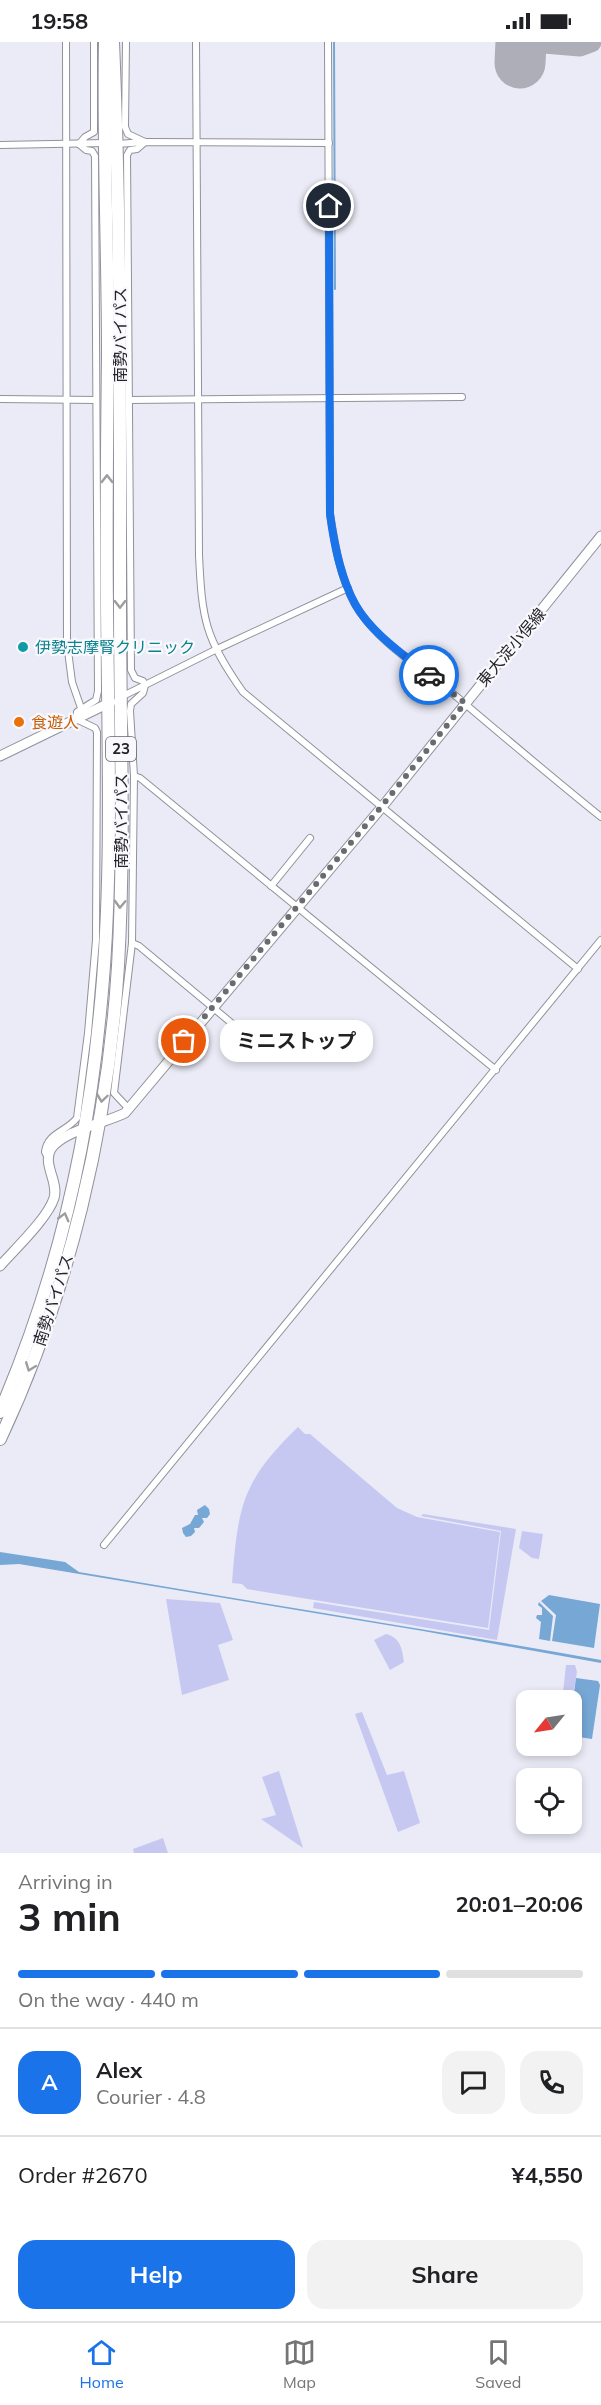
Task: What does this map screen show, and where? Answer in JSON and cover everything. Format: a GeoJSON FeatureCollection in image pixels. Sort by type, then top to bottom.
{"type":"FeatureCollection","features":[{"type":"Feature","properties":{"kind":"highway","name":"南勢バイパス"},"geometry":{"type":"LineString","coordinates":[[0,1412],[44,1293],[72,1188],[84,1129],[100,1021],[107,884],[108,704],[105,42]]}},
{"type":"Feature","properties":{"kind":"highway","name":"南勢バイパス"},"geometry":{"type":"LineString","coordinates":[[0,1439],[32,1362],[59,1285],[77,1221],[99,1122],[118,966],[122,844],[118,144],[113,42]]}},
{"type":"Feature","properties":{"kind":"main road","name":"東大淀小俣線"},"geometry":{"type":"LineString","coordinates":[[48,1159],[51,1149],[56,1144],[129,1109],[381,807],[601,536]]}},
{"type":"Feature","properties":{"kind":"main road"},"geometry":{"type":"LineString","coordinates":[[0,756],[121,697]]}},
{"type":"Feature","properties":{"kind":"main road"},"geometry":{"type":"LineString","coordinates":[[0,1266],[47,1212],[54,1198],[54,1182],[48,1159]]}},
{"type":"Feature","properties":{"kind":"street"},"geometry":{"type":"LineString","coordinates":[[66,42],[67,643],[72,682],[81,708]]}},
{"type":"Feature","properties":{"kind":"street"},"geometry":{"type":"LineString","coordinates":[[79,144],[94,132],[94,42]]}},
{"type":"Feature","properties":{"kind":"street"},"geometry":{"type":"LineString","coordinates":[[126,42],[125,127],[128,134],[146,142]]}},
{"type":"Feature","properties":{"kind":"street"},"geometry":{"type":"LineString","coordinates":[[196,42],[201,601],[207,630],[215,650],[243,692],[578,969]]}},
{"type":"Feature","properties":{"kind":"street"},"geometry":{"type":"LineString","coordinates":[[328,42],[330,514],[335,546],[348,588],[356,606],[377,631],[601,817]]}},
{"type":"Feature","properties":{"kind":"street"},"geometry":{"type":"LineString","coordinates":[[0,145],[146,142],[329,143]]}},
{"type":"Feature","properties":{"kind":"street"},"geometry":{"type":"LineString","coordinates":[[145,685],[143,681],[135,678],[131,670],[127,155],[146,142]]}},
{"type":"Feature","properties":{"kind":"street"},"geometry":{"type":"LineString","coordinates":[[48,1159],[45,1152],[48,1141],[77,1118],[88,1033],[96,940],[97,732],[90,726],[79,723],[76,719],[77,712],[96,699],[98,692],[95,156],[92,151],[86,150],[79,144]]}},
{"type":"Feature","properties":{"kind":"street"},"geometry":{"type":"LineString","coordinates":[[129,400],[462,397]]}},
{"type":"Feature","properties":{"kind":"street"},"geometry":{"type":"LineString","coordinates":[[0,399],[96,400]]}},
{"type":"Feature","properties":{"kind":"street"},"geometry":{"type":"LineString","coordinates":[[121,697],[348,588]]}},
{"type":"Feature","properties":{"kind":"street"},"geometry":{"type":"LineString","coordinates":[[129,1109],[114,1093],[132,943],[134,776],[130,711],[131,704],[143,693],[145,685]]}},
{"type":"Feature","properties":{"kind":"street"},"geometry":{"type":"LineString","coordinates":[[134,776],[140,778],[495,1070]]}},
{"type":"Feature","properties":{"kind":"street"},"geometry":{"type":"LineString","coordinates":[[271,886],[310,838]]}},
{"type":"Feature","properties":{"kind":"street"},"geometry":{"type":"LineString","coordinates":[[104,1545],[601,940]]}},
{"type":"Feature","properties":{"kind":"street"},"geometry":{"type":"LineString","coordinates":[[132,943],[139,946],[265,1051]]}},
{"type":"Feature","properties":{"kind":"shaded area"},"geometry":{"type":"Polygon","coordinates":[[[298,1427],[305,1434],[310,1434],[397,1508],[417,1517],[500,1532],[488,1628],[247,1589],[242,1584],[232,1583],[240,1515],[246,1497],[264,1464],[298,1427]]]}},
{"type":"Feature","properties":{"kind":"shaded area"},"geometry":{"type":"Polygon","coordinates":[[[205,1505],[210,1514],[207,1518],[202,1518],[204,1522],[199,1528],[194,1528],[195,1532],[191,1536],[186,1537],[182,1528],[190,1524],[195,1515],[198,1515],[197,1510],[205,1505]]]}},
{"type":"Feature","properties":{"kind":"shaded area"},"geometry":{"type":"Polygon","coordinates":[[[423,1514],[516,1529],[497,1640],[313,1608],[314,1602],[489,1630],[501,1531],[421,1516],[423,1514]]]}},
{"type":"Feature","properties":{"kind":"shaded area"},"geometry":{"type":"Polygon","coordinates":[[[522,1531],[543,1534],[539,1559],[532,1558],[519,1548],[522,1531]]]}},
{"type":"Feature","properties":{"kind":"shaded area"},"geometry":{"type":"Polygon","coordinates":[[[0,1552],[65,1562],[79,1572],[601,1660],[601,1663],[19,1564],[0,1565],[0,1552]]]}},
{"type":"Feature","properties":{"kind":"shaded area"},"geometry":{"type":"Polygon","coordinates":[[[549,1595],[600,1604],[594,1648],[552,1641],[556,1615],[541,1601],[549,1595]]]}},
{"type":"Feature","properties":{"kind":"shaded area"},"geometry":{"type":"Polygon","coordinates":[[[166,1599],[220,1603],[233,1640],[218,1645],[229,1680],[182,1695],[166,1599]]]}},
{"type":"Feature","properties":{"kind":"shaded area"},"geometry":{"type":"Polygon","coordinates":[[[539,1602],[553,1616],[550,1641],[539,1639],[541,1622],[536,1618],[537,1615],[542,1615],[542,1608],[538,1605],[539,1602]]]}},
{"type":"Feature","properties":{"kind":"shaded area"},"geometry":{"type":"Polygon","coordinates":[[[386,1634],[398,1641],[404,1662],[390,1670],[374,1640],[386,1634]]]}},
{"type":"Feature","properties":{"kind":"shaded area"},"geometry":{"type":"Polygon","coordinates":[[[566,1665],[575,1665],[577,1672],[574,1690],[563,1690],[566,1665]]]}},
{"type":"Feature","properties":{"kind":"shaded area"},"geometry":{"type":"Polygon","coordinates":[[[576,1678],[598,1681],[600,1685],[592,1739],[582,1738],[582,1690],[574,1690],[576,1678]]]}},
{"type":"Feature","properties":{"kind":"shaded area"},"geometry":{"type":"Polygon","coordinates":[[[362,1712],[387,1775],[404,1771],[420,1823],[398,1832],[355,1714],[362,1712]]]}},
{"type":"Feature","properties":{"kind":"shaded area"},"geometry":{"type":"Polygon","coordinates":[[[279,1771],[303,1848],[261,1819],[276,1815],[262,1777],[279,1771]]]}},
{"type":"Feature","properties":{"kind":"shaded area"},"geometry":{"type":"Polygon","coordinates":[[[163,1838],[168,1853],[134,1853],[133,1849],[163,1838]]]}},
{"type":"Feature","properties":{"kind":"waterway"},"geometry":{"type":"LineString","coordinates":[[334,42],[335,289]]}},
{"type":"Feature","properties":{"kind":"taxiway"},"geometry":{"type":"LineString","coordinates":[[532,42],[580,46],[591,42]]}},
{"type":"Feature","properties":{"kind":"runway"},"geometry":{"type":"LineString","coordinates":[[520,63],[521,42]]}},
{"type":"Feature","properties":{"kind":"way so far"},"geometry":{"type":"LineString","coordinates":[[184,1041],[381,807],[465,703],[429,675]]}},
{"type":"Feature","properties":{"kind":"place","name":"伊勢志摩腎クリニック"},"geometry":{"type":"Point","coordinates":[23,647]}},
{"type":"Feature","properties":{"kind":"place","name":"食遊人"},"geometry":{"type":"Point","coordinates":[19,722]}},
{"type":"Feature","properties":{"kind":"place","name":"ミニストップ"},"geometry":{"type":"Point","coordinates":[184,1041]}},
{"type":"Feature","properties":{"kind":"route"},"geometry":{"type":"LineString","coordinates":[[329,206],[330,514],[335,546],[356,606],[377,631],[429,675]]}}]}
